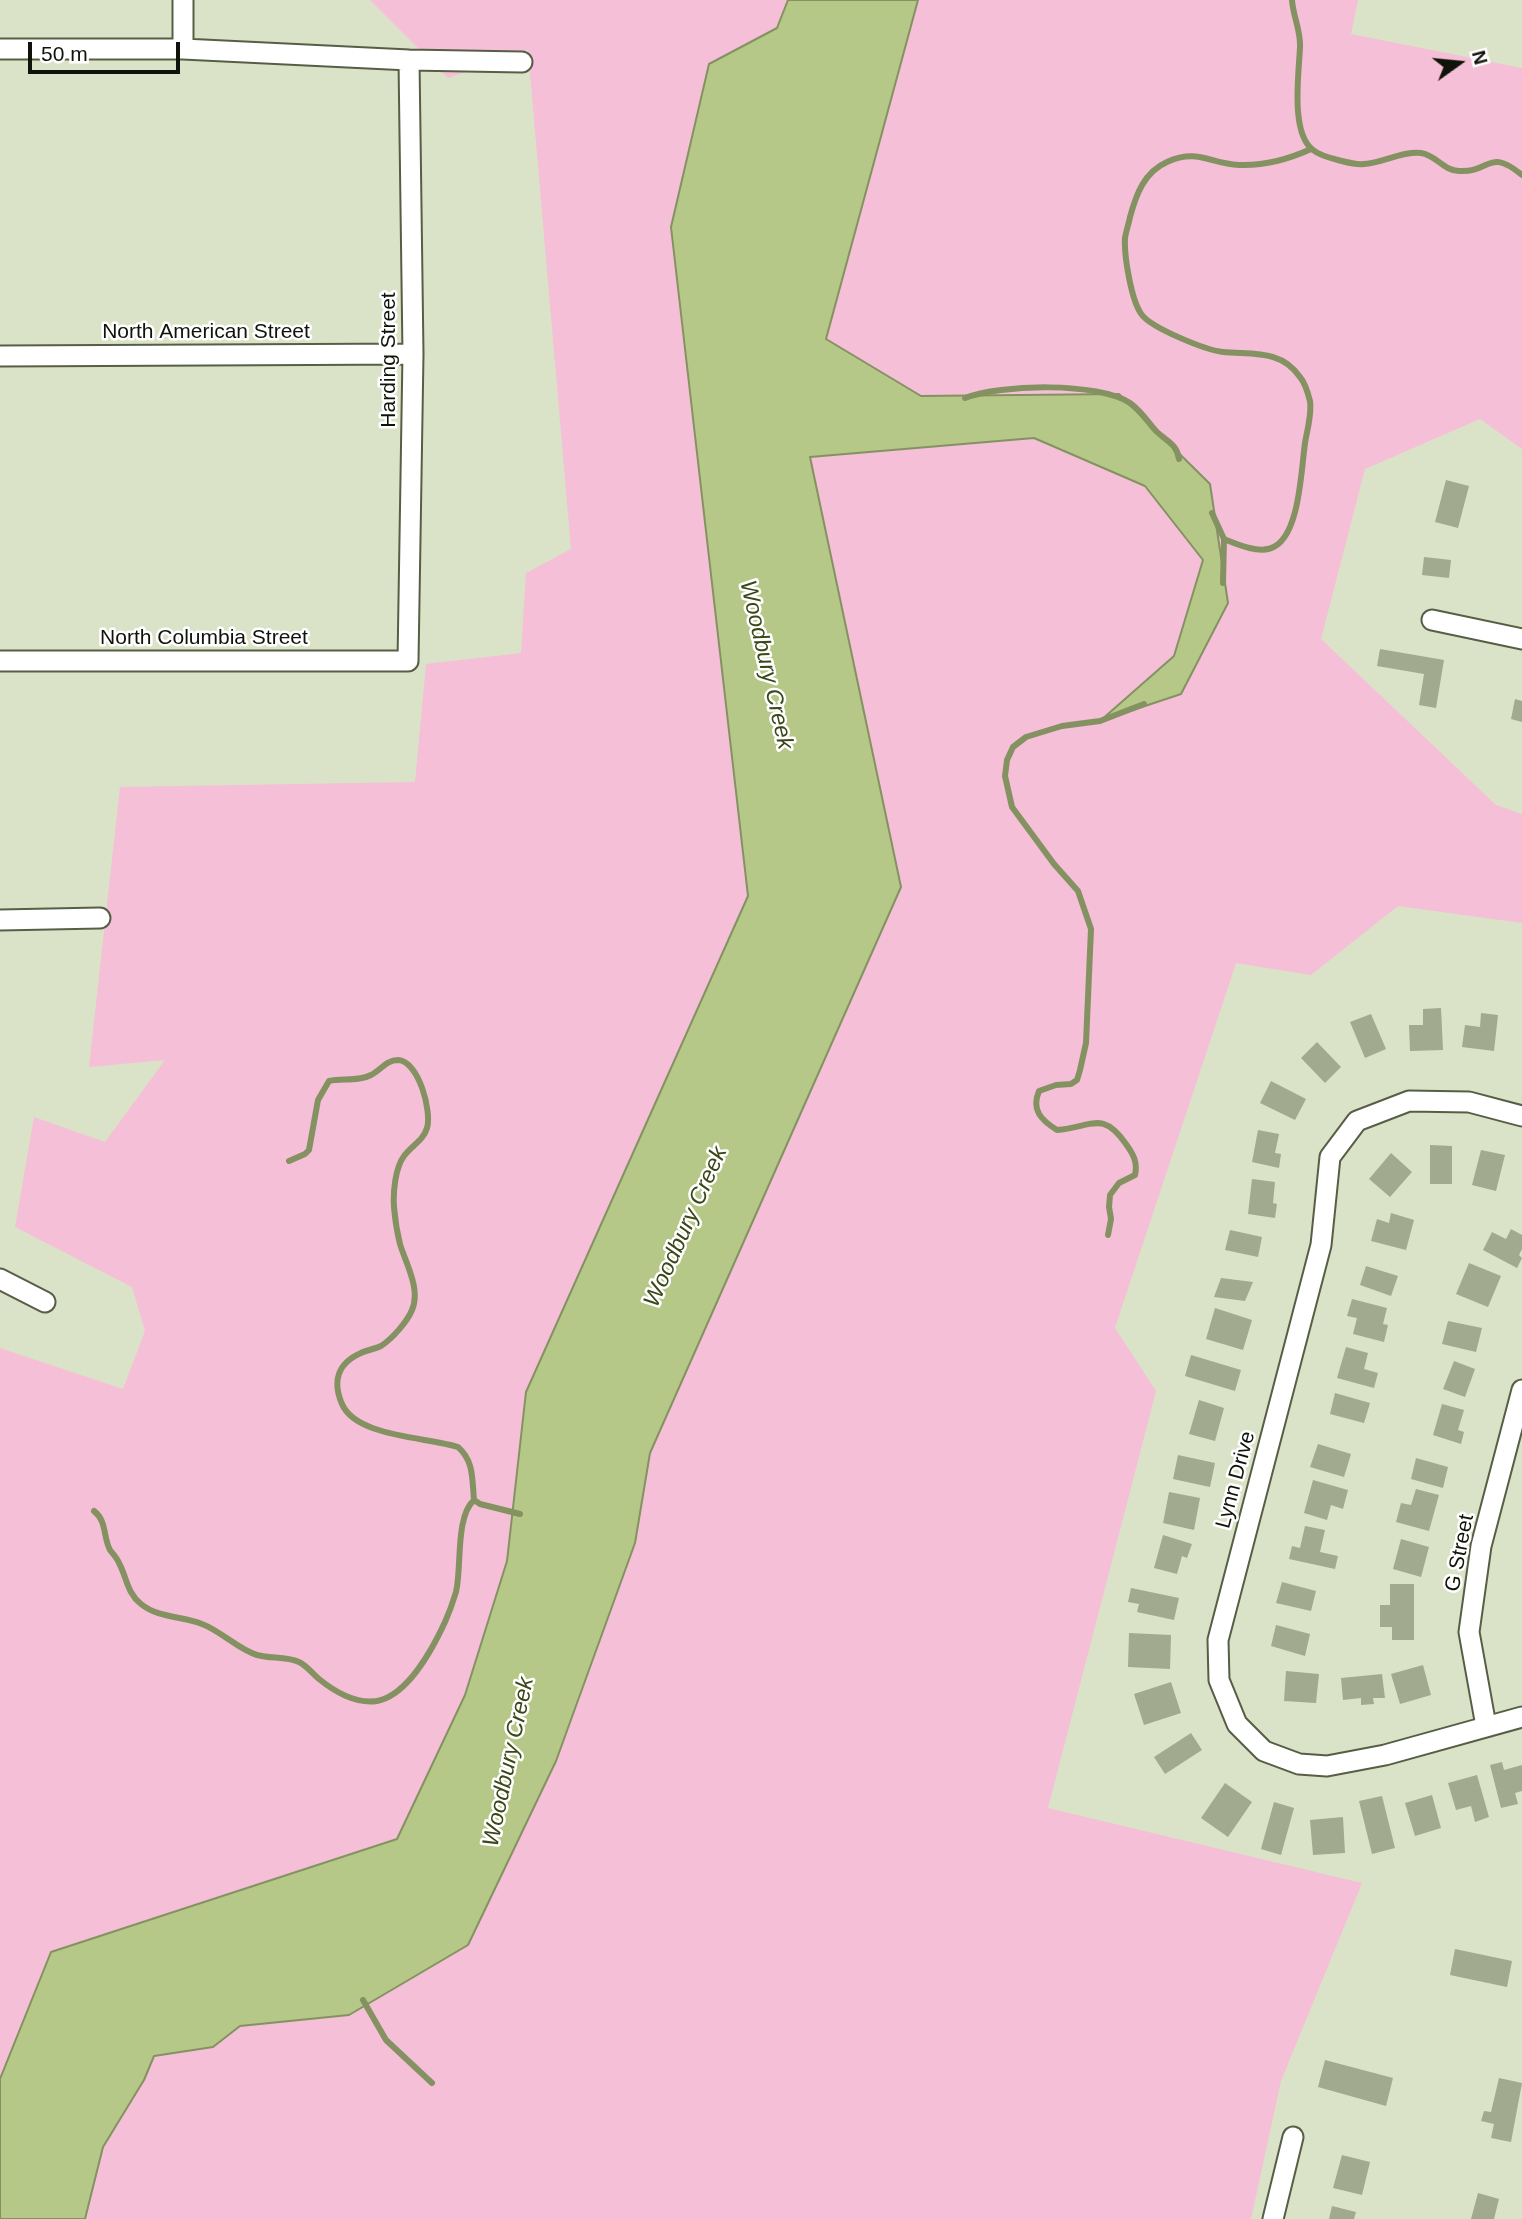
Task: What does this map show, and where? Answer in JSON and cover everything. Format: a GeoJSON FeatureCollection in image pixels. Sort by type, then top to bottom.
{"type":"FeatureCollection","features":[{"type":"Feature","properties":{"kind":"street"},"geometry":{"type":"LineString","coordinates":[[183,0],[183,50]]}},
{"type":"Feature","properties":{"kind":"street"},"geometry":{"type":"LineString","coordinates":[[0,49],[183,50],[522,62]]}},
{"type":"Feature","properties":{"kind":"street","name":"Harding Street"},"geometry":{"type":"LineString","coordinates":[[408,661],[413,354],[409,60]]}},
{"type":"Feature","properties":{"kind":"street","name":"North American Street"},"geometry":{"type":"LineString","coordinates":[[0,356],[413,354]]}},
{"type":"Feature","properties":{"kind":"street"},"geometry":{"type":"LineString","coordinates":[[1432,620],[1522,639]]}},
{"type":"Feature","properties":{"kind":"street","name":"North Columbia Street"},"geometry":{"type":"LineString","coordinates":[[0,660],[408,661]]}},
{"type":"Feature","properties":{"kind":"street"},"geometry":{"type":"LineString","coordinates":[[0,920],[100,918]]}},
{"type":"Feature","properties":{"kind":"street","name":"Lynn Drive"},"geometry":{"type":"LineString","coordinates":[[1522,1116],[1469,1102],[1409,1101],[1357,1121],[1330,1157],[1321,1245],[1217,1640],[1219,1680],[1237,1724],[1264,1751],[1299,1764],[1327,1766],[1385,1755],[1522,1717]]}},
{"type":"Feature","properties":{"kind":"street"},"geometry":{"type":"LineString","coordinates":[[0,1279],[44,1302]]}},
{"type":"Feature","properties":{"kind":"street","name":"G Street"},"geometry":{"type":"LineString","coordinates":[[1486,1726],[1469,1632],[1481,1546],[1522,1390]]}},
{"type":"Feature","properties":{"kind":"street"},"geometry":{"type":"LineString","coordinates":[[1273,2219],[1293,2137]]}},
{"type":"Feature","properties":{"kind":"shaded area"},"geometry":{"type":"Polygon","coordinates":[[[370,0],[788,0],[778,28],[709,64],[671,227],[748,896],[526,1392],[507,1561],[465,1695],[397,1838],[51,1952],[0,2079],[0,1348],[123,1389],[145,1331],[132,1287],[15,1227],[34,1117],[105,1142],[165,1060],[89,1067],[120,787],[415,782],[426,664],[521,653],[526,573],[571,549],[528,50],[448,78],[370,0]]]}},
{"type":"Feature","properties":{"kind":"shaded area"},"geometry":{"type":"Polygon","coordinates":[[[918,0],[1358,0],[1351,34],[1522,68],[1522,449],[1480,419],[1365,469],[1321,639],[1496,805],[1522,814],[1522,923],[1398,906],[1311,975],[1236,963],[1115,1328],[1156,1391],[1048,1808],[1362,1883],[1281,2081],[1251,2219],[85,2219],[103,2147],[144,2080],[154,2056],[213,2047],[240,2026],[349,2015],[468,1945],[556,1761],[635,1543],[650,1453],[901,888],[809,457],[1034,438],[1145,486],[1203,560],[1174,656],[1102,719],[1181,694],[1228,603],[1120,394],[921,396],[826,339],[918,0]]]}},
{"type":"Feature","properties":{"kind":"water","name":"Woodbury Creek"},"geometry":{"type":"Polygon","coordinates":[[[788,0],[918,0],[826,339],[921,396],[1119,394],[1210,484],[1228,603],[1181,694],[1100,721],[1174,656],[1203,560],[1145,486],[1034,438],[810,457],[901,887],[650,1453],[635,1543],[556,1761],[468,1945],[349,2015],[240,2026],[213,2047],[154,2056],[144,2080],[103,2147],[85,2219],[0,2219],[0,2079],[51,1952],[397,1839],[465,1695],[507,1561],[526,1392],[748,896],[671,227],[709,64],[777,28],[788,0]]]}},
{"type":"Feature","properties":{"kind":"building"},"geometry":{"type":"Polygon","coordinates":[[[1446,480],[1469,486],[1458,528],[1435,522],[1446,480]]]}},
{"type":"Feature","properties":{"kind":"building"},"geometry":{"type":"Polygon","coordinates":[[[1424,557],[1451,560],[1449,578],[1422,575],[1424,557]]]}},
{"type":"Feature","properties":{"kind":"building"},"geometry":{"type":"Polygon","coordinates":[[[1380,649],[1444,660],[1436,708],[1419,705],[1424,674],[1377,666],[1380,649]]]}},
{"type":"Feature","properties":{"kind":"building"},"geometry":{"type":"Polygon","coordinates":[[[1515,699],[1522,701],[1522,722],[1511,719],[1515,699]]]}},
{"type":"Feature","properties":{"kind":"building"},"geometry":{"type":"Polygon","coordinates":[[[1441,1008],[1443,1050],[1410,1051],[1409,1025],[1423,1025],[1423,1009],[1441,1008]]]}},
{"type":"Feature","properties":{"kind":"building"},"geometry":{"type":"Polygon","coordinates":[[[1481,1013],[1498,1015],[1494,1051],[1462,1047],[1465,1025],[1480,1027],[1481,1013]]]}},
{"type":"Feature","properties":{"kind":"building"},"geometry":{"type":"Polygon","coordinates":[[[1371,1014],[1386,1049],[1365,1058],[1350,1022],[1371,1014]]]}},
{"type":"Feature","properties":{"kind":"building"},"geometry":{"type":"Polygon","coordinates":[[[1317,1042],[1341,1067],[1325,1083],[1301,1058],[1317,1042]]]}},
{"type":"Feature","properties":{"kind":"building"},"geometry":{"type":"Polygon","coordinates":[[[1271,1081],[1306,1099],[1295,1120],[1260,1103],[1271,1081]]]}},
{"type":"Feature","properties":{"kind":"building"},"geometry":{"type":"Polygon","coordinates":[[[1258,1130],[1279,1134],[1275,1153],[1281,1154],[1279,1168],[1252,1162],[1258,1130]]]}},
{"type":"Feature","properties":{"kind":"building"},"geometry":{"type":"Polygon","coordinates":[[[1430,1145],[1452,1146],[1452,1184],[1430,1184],[1430,1145]]]}},
{"type":"Feature","properties":{"kind":"building"},"geometry":{"type":"Polygon","coordinates":[[[1481,1150],[1505,1155],[1496,1191],[1472,1185],[1481,1150]]]}},
{"type":"Feature","properties":{"kind":"building"},"geometry":{"type":"Polygon","coordinates":[[[1391,1153],[1412,1172],[1390,1197],[1369,1179],[1391,1153]]]}},
{"type":"Feature","properties":{"kind":"building"},"geometry":{"type":"Polygon","coordinates":[[[1252,1179],[1275,1182],[1275,1218],[1248,1214],[1252,1179]]]}},
{"type":"Feature","properties":{"kind":"building"},"geometry":{"type":"Polygon","coordinates":[[[1391,1213],[1414,1220],[1406,1250],[1371,1241],[1377,1219],[1389,1223],[1391,1213]]]}},
{"type":"Feature","properties":{"kind":"building"},"geometry":{"type":"Polygon","coordinates":[[[1511,1229],[1522,1235],[1519,1255],[1522,1258],[1517,1268],[1483,1250],[1492,1232],[1506,1239],[1511,1229]]]}},
{"type":"Feature","properties":{"kind":"building"},"geometry":{"type":"Polygon","coordinates":[[[1230,1230],[1262,1237],[1258,1257],[1225,1250],[1230,1230]]]}},
{"type":"Feature","properties":{"kind":"building"},"geometry":{"type":"Polygon","coordinates":[[[1469,1263],[1501,1276],[1488,1307],[1456,1294],[1469,1263]]]}},
{"type":"Feature","properties":{"kind":"building"},"geometry":{"type":"Polygon","coordinates":[[[1366,1266],[1398,1276],[1391,1296],[1360,1285],[1366,1266]]]}},
{"type":"Feature","properties":{"kind":"building"},"geometry":{"type":"Polygon","coordinates":[[[1221,1278],[1253,1282],[1245,1301],[1214,1297],[1221,1278]]]}},
{"type":"Feature","properties":{"kind":"building"},"geometry":{"type":"Polygon","coordinates":[[[1352,1299],[1387,1308],[1383,1324],[1388,1325],[1384,1342],[1353,1334],[1357,1318],[1347,1316],[1352,1299]]]}},
{"type":"Feature","properties":{"kind":"building"},"geometry":{"type":"Polygon","coordinates":[[[1215,1308],[1252,1320],[1243,1350],[1206,1339],[1215,1308]]]}},
{"type":"Feature","properties":{"kind":"building"},"geometry":{"type":"Polygon","coordinates":[[[1448,1321],[1482,1328],[1476,1352],[1442,1344],[1448,1321]]]}},
{"type":"Feature","properties":{"kind":"building"},"geometry":{"type":"Polygon","coordinates":[[[1346,1347],[1368,1353],[1364,1369],[1378,1373],[1374,1388],[1337,1378],[1346,1347]]]}},
{"type":"Feature","properties":{"kind":"building"},"geometry":{"type":"Polygon","coordinates":[[[1191,1355],[1241,1370],[1235,1391],[1185,1376],[1191,1355]]]}},
{"type":"Feature","properties":{"kind":"building"},"geometry":{"type":"Polygon","coordinates":[[[1454,1361],[1475,1369],[1465,1397],[1443,1389],[1454,1361]]]}},
{"type":"Feature","properties":{"kind":"building"},"geometry":{"type":"Polygon","coordinates":[[[1335,1393],[1370,1403],[1364,1423],[1330,1414],[1335,1393]]]}},
{"type":"Feature","properties":{"kind":"building"},"geometry":{"type":"Polygon","coordinates":[[[1199,1400],[1224,1408],[1215,1441],[1189,1434],[1199,1400]]]}},
{"type":"Feature","properties":{"kind":"building"},"geometry":{"type":"Polygon","coordinates":[[[1442,1404],[1464,1410],[1458,1430],[1464,1432],[1461,1444],[1433,1435],[1442,1404]]]}},
{"type":"Feature","properties":{"kind":"building"},"geometry":{"type":"Polygon","coordinates":[[[1318,1444],[1351,1454],[1344,1477],[1310,1467],[1318,1444]]]}},
{"type":"Feature","properties":{"kind":"building"},"geometry":{"type":"Polygon","coordinates":[[[1178,1455],[1215,1463],[1210,1487],[1173,1479],[1178,1455]]]}},
{"type":"Feature","properties":{"kind":"building"},"geometry":{"type":"Polygon","coordinates":[[[1416,1458],[1448,1467],[1443,1488],[1411,1479],[1416,1458]]]}},
{"type":"Feature","properties":{"kind":"building"},"geometry":{"type":"Polygon","coordinates":[[[1313,1480],[1348,1490],[1343,1509],[1331,1505],[1327,1520],[1304,1513],[1313,1480]]]}},
{"type":"Feature","properties":{"kind":"building"},"geometry":{"type":"Polygon","coordinates":[[[1416,1489],[1439,1495],[1429,1531],[1396,1522],[1401,1503],[1411,1505],[1416,1489]]]}},
{"type":"Feature","properties":{"kind":"building"},"geometry":{"type":"Polygon","coordinates":[[[1169,1492],[1200,1498],[1194,1530],[1163,1523],[1169,1492]]]}},
{"type":"Feature","properties":{"kind":"building"},"geometry":{"type":"Polygon","coordinates":[[[1305,1526],[1325,1530],[1320,1552],[1338,1556],[1335,1569],[1289,1559],[1292,1546],[1300,1548],[1305,1526]]]}},
{"type":"Feature","properties":{"kind":"building"},"geometry":{"type":"Polygon","coordinates":[[[1163,1535],[1192,1544],[1187,1558],[1182,1556],[1177,1574],[1154,1568],[1163,1535]]]}},
{"type":"Feature","properties":{"kind":"building"},"geometry":{"type":"Polygon","coordinates":[[[1401,1539],[1429,1547],[1421,1577],[1393,1569],[1401,1539]]]}},
{"type":"Feature","properties":{"kind":"building"},"geometry":{"type":"Polygon","coordinates":[[[1282,1582],[1316,1591],[1311,1611],[1276,1603],[1282,1582]]]}},
{"type":"Feature","properties":{"kind":"building"},"geometry":{"type":"Polygon","coordinates":[[[1390,1584],[1414,1584],[1414,1640],[1392,1640],[1392,1627],[1380,1627],[1380,1605],[1390,1605],[1390,1584]]]}},
{"type":"Feature","properties":{"kind":"building"},"geometry":{"type":"Polygon","coordinates":[[[1131,1588],[1179,1598],[1174,1620],[1137,1612],[1139,1604],[1128,1602],[1131,1588]]]}},
{"type":"Feature","properties":{"kind":"building"},"geometry":{"type":"Polygon","coordinates":[[[1276,1625],[1310,1634],[1305,1656],[1271,1646],[1276,1625]]]}},
{"type":"Feature","properties":{"kind":"building"},"geometry":{"type":"Polygon","coordinates":[[[1129,1633],[1171,1635],[1170,1669],[1128,1667],[1129,1633]]]}},
{"type":"Feature","properties":{"kind":"building"},"geometry":{"type":"Polygon","coordinates":[[[1423,1665],[1431,1695],[1400,1704],[1391,1674],[1423,1665]]]}},
{"type":"Feature","properties":{"kind":"building"},"geometry":{"type":"Polygon","coordinates":[[[1286,1671],[1319,1674],[1316,1703],[1284,1701],[1286,1671]]]}},
{"type":"Feature","properties":{"kind":"building"},"geometry":{"type":"Polygon","coordinates":[[[1382,1674],[1385,1698],[1373,1698],[1374,1704],[1361,1705],[1361,1698],[1343,1700],[1341,1678],[1382,1674]]]}},
{"type":"Feature","properties":{"kind":"building"},"geometry":{"type":"Polygon","coordinates":[[[1171,1682],[1181,1713],[1144,1725],[1134,1694],[1171,1682]]]}},
{"type":"Feature","properties":{"kind":"building"},"geometry":{"type":"Polygon","coordinates":[[[1191,1733],[1202,1750],[1165,1774],[1154,1757],[1191,1733]]]}},
{"type":"Feature","properties":{"kind":"building"},"geometry":{"type":"Polygon","coordinates":[[[1502,1762],[1504,1770],[1522,1765],[1522,1791],[1515,1793],[1518,1804],[1501,1808],[1490,1765],[1502,1762]]]}},
{"type":"Feature","properties":{"kind":"building"},"geometry":{"type":"Polygon","coordinates":[[[1477,1775],[1489,1817],[1475,1822],[1471,1806],[1456,1810],[1448,1783],[1477,1775]]]}},
{"type":"Feature","properties":{"kind":"building"},"geometry":{"type":"Polygon","coordinates":[[[1225,1783],[1252,1802],[1228,1837],[1201,1818],[1225,1783]]]}},
{"type":"Feature","properties":{"kind":"building"},"geometry":{"type":"Polygon","coordinates":[[[1432,1795],[1441,1828],[1415,1836],[1405,1803],[1432,1795]]]}},
{"type":"Feature","properties":{"kind":"building"},"geometry":{"type":"Polygon","coordinates":[[[1382,1796],[1395,1848],[1372,1854],[1359,1801],[1382,1796]]]}},
{"type":"Feature","properties":{"kind":"building"},"geometry":{"type":"Polygon","coordinates":[[[1274,1802],[1294,1808],[1281,1855],[1261,1849],[1274,1802]]]}},
{"type":"Feature","properties":{"kind":"building"},"geometry":{"type":"Polygon","coordinates":[[[1343,1817],[1345,1853],[1313,1855],[1310,1820],[1343,1817]]]}},
{"type":"Feature","properties":{"kind":"building"},"geometry":{"type":"Polygon","coordinates":[[[1455,1949],[1512,1961],[1507,1987],[1450,1975],[1455,1949]]]}},
{"type":"Feature","properties":{"kind":"building"},"geometry":{"type":"Polygon","coordinates":[[[1325,2060],[1393,2078],[1386,2106],[1318,2087],[1325,2060]]]}},
{"type":"Feature","properties":{"kind":"building"},"geometry":{"type":"Polygon","coordinates":[[[1499,2078],[1522,2083],[1511,2142],[1491,2138],[1494,2124],[1481,2121],[1484,2111],[1491,2112],[1499,2078]]]}},
{"type":"Feature","properties":{"kind":"building"},"geometry":{"type":"Polygon","coordinates":[[[1342,2155],[1370,2162],[1362,2195],[1333,2188],[1342,2155]]]}},
{"type":"Feature","properties":{"kind":"building"},"geometry":{"type":"Polygon","coordinates":[[[1478,2193],[1499,2199],[1494,2219],[1471,2219],[1478,2193]]]}},
{"type":"Feature","properties":{"kind":"building"},"geometry":{"type":"Polygon","coordinates":[[[1332,2206],[1356,2212],[1354,2219],[1329,2219],[1332,2206]]]}},
{"type":"Feature","properties":{"kind":"waterway"},"geometry":{"type":"LineString","coordinates":[[1292,0],[1300,41],[1299,117],[1306,142],[1313,150],[1321,155],[1361,164],[1421,153],[1454,170],[1470,171],[1496,162],[1511,167],[1522,175]]}},
{"type":"Feature","properties":{"kind":"waterway"},"geometry":{"type":"LineString","coordinates":[[1224,539],[1260,550],[1269,549],[1284,538],[1299,495],[1310,412],[1307,391],[1302,379],[1284,362],[1265,355],[1223,352],[1204,347],[1156,326],[1142,315],[1129,278],[1126,233],[1142,185],[1152,172],[1167,162],[1187,156],[1229,164],[1258,164],[1285,159],[1311,149]]}},
{"type":"Feature","properties":{"kind":"waterway"},"geometry":{"type":"LineString","coordinates":[[965,398],[1001,390],[1049,387],[1096,391],[1115,396],[1138,409],[1173,446],[1179,459]]}},
{"type":"Feature","properties":{"kind":"waterway"},"geometry":{"type":"LineString","coordinates":[[1212,513],[1224,539],[1223,583]]}},
{"type":"Feature","properties":{"kind":"waterway"},"geometry":{"type":"LineString","coordinates":[[1108,1235],[1111,1219],[1110,1195],[1119,1183],[1135,1175],[1135,1162],[1131,1151],[1118,1134],[1103,1124],[1057,1130],[1042,1118],[1036,1104],[1039,1091],[1056,1085],[1071,1084],[1077,1080],[1086,1043],[1091,929],[1078,891],[1054,864],[1012,807],[1005,776],[1007,760],[1013,747],[1026,737],[1062,726],[1100,721],[1144,704]]}},
{"type":"Feature","properties":{"kind":"waterway"},"geometry":{"type":"LineString","coordinates":[[94,1511],[101,1519],[110,1550],[118,1561],[130,1590],[141,1604],[155,1612],[202,1624],[257,1655],[299,1662],[325,1684],[346,1696],[361,1701],[377,1701],[388,1697],[409,1680],[434,1644],[456,1592],[464,1518],[474,1500],[470,1464],[458,1447],[394,1434],[362,1423],[350,1415],[342,1404],[338,1388],[342,1367],[353,1357],[381,1346],[390,1339],[407,1320],[414,1302],[414,1285],[400,1244],[394,1201],[398,1167],[407,1152],[423,1136],[428,1121],[426,1100],[412,1069],[405,1063],[394,1060],[366,1077],[329,1081],[318,1100],[309,1150],[289,1161]]}},
{"type":"Feature","properties":{"kind":"waterway"},"geometry":{"type":"LineString","coordinates":[[474,1500],[520,1514]]}},
{"type":"Feature","properties":{"kind":"waterway"},"geometry":{"type":"LineString","coordinates":[[363,2000],[386,2040],[432,2083]]}}]}
